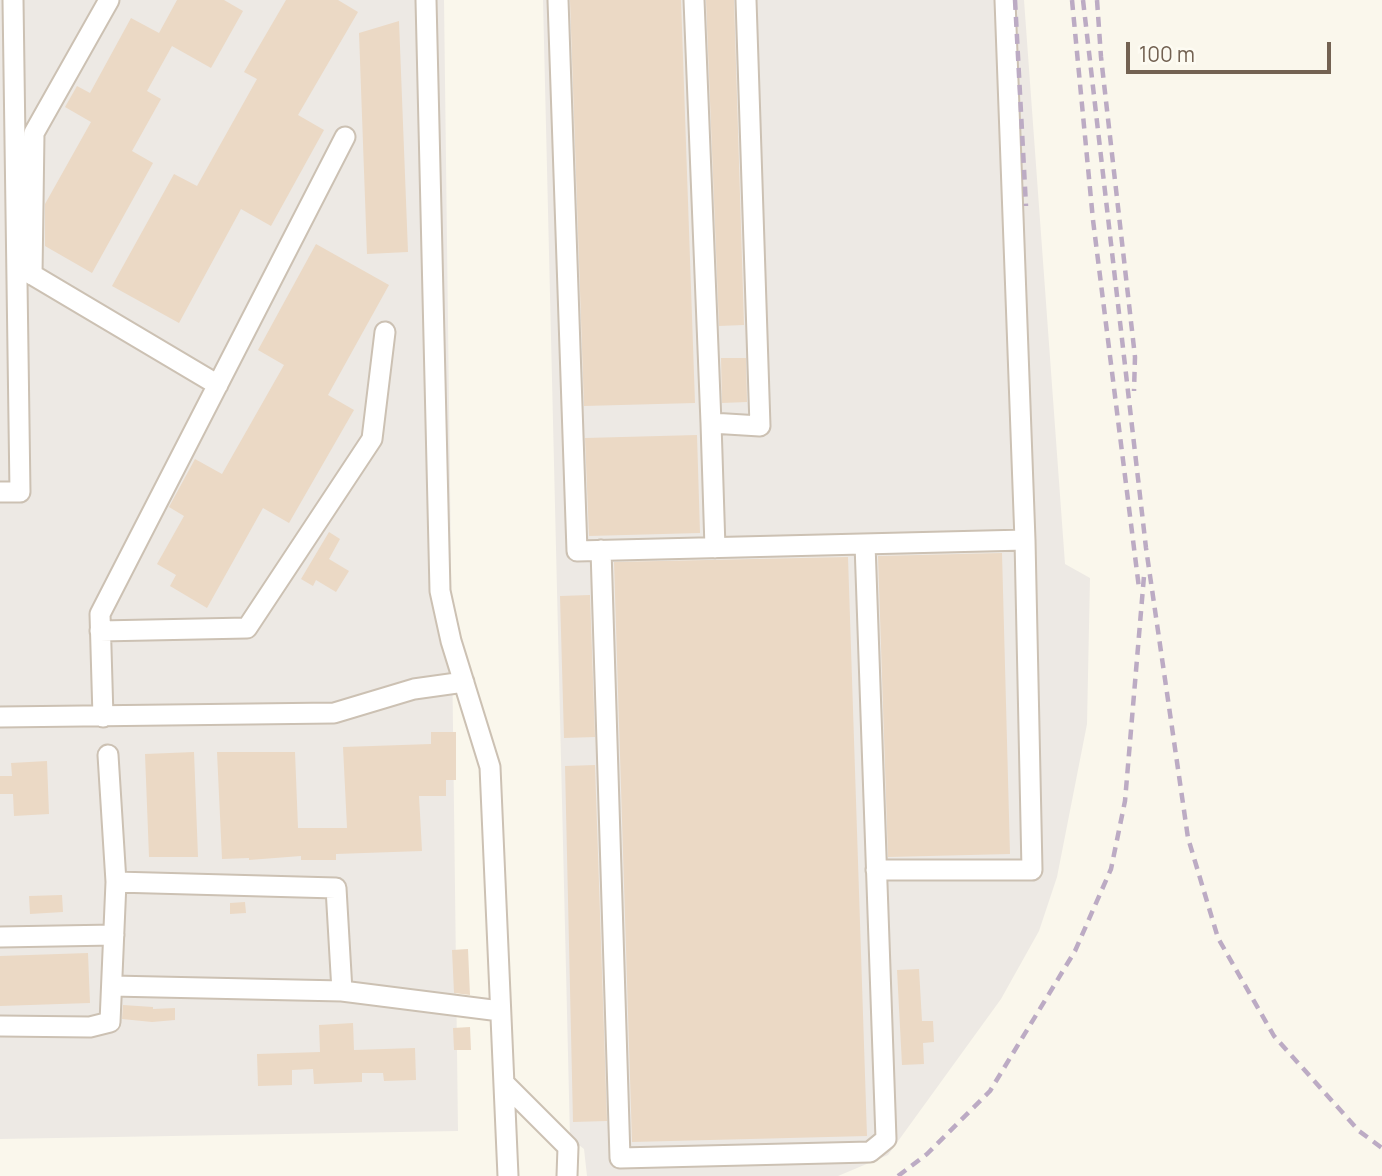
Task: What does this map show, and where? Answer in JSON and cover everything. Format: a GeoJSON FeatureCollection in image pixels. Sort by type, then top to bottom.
{"type":"FeatureCollection","features":[{"type":"Feature","properties":{"kind":"street"},"geometry":{"type":"LineString","coordinates":[[13,0],[24,270]]}},
{"type":"Feature","properties":{"kind":"street"},"geometry":{"type":"LineString","coordinates":[[0,492],[20,492],[24,270],[34,133],[109,0]]}},
{"type":"Feature","properties":{"kind":"street"},"geometry":{"type":"LineString","coordinates":[[426,0],[440,591],[451,641],[490,767],[508,1176]]}},
{"type":"Feature","properties":{"kind":"street"},"geometry":{"type":"LineString","coordinates":[[558,0],[577,551],[1025,540]]}},
{"type":"Feature","properties":{"kind":"street"},"geometry":{"type":"LineString","coordinates":[[694,0],[715,548]]}},
{"type":"Feature","properties":{"kind":"street"},"geometry":{"type":"LineString","coordinates":[[711,423],[760,426],[746,0]]}},
{"type":"Feature","properties":{"kind":"street"},"geometry":{"type":"LineString","coordinates":[[876,870],[1032,870],[1025,540],[1005,0]]}},
{"type":"Feature","properties":{"kind":"street"},"geometry":{"type":"LineString","coordinates":[[103,717],[100,614],[345,137]]}},
{"type":"Feature","properties":{"kind":"street"},"geometry":{"type":"LineString","coordinates":[[24,270],[218,385]]}},
{"type":"Feature","properties":{"kind":"street"},"geometry":{"type":"LineString","coordinates":[[100,631],[247,628],[372,439],[385,332]]}},
{"type":"Feature","properties":{"kind":"street"},"geometry":{"type":"LineString","coordinates":[[601,550],[620,1158],[870,1152],[886,1139],[865,544]]}},
{"type":"Feature","properties":{"kind":"street"},"geometry":{"type":"LineString","coordinates":[[0,717],[334,713],[414,689],[464,682]]}},
{"type":"Feature","properties":{"kind":"street"},"geometry":{"type":"LineString","coordinates":[[0,1026],[90,1027],[110,1022],[116,882],[108,755]]}},
{"type":"Feature","properties":{"kind":"street"},"geometry":{"type":"LineString","coordinates":[[116,882],[336,888],[342,991]]}},
{"type":"Feature","properties":{"kind":"street"},"geometry":{"type":"LineString","coordinates":[[0,937],[114,935]]}},
{"type":"Feature","properties":{"kind":"street"},"geometry":{"type":"LineString","coordinates":[[112,986],[342,991],[500,1011]]}},
{"type":"Feature","properties":{"kind":"street"},"geometry":{"type":"LineString","coordinates":[[504,1083],[568,1147],[567,1176]]}},
{"type":"Feature","properties":{"kind":"shaded area"},"geometry":{"type":"Polygon","coordinates":[[[0,0],[444,0],[458,1131],[0,1139],[0,0]]]}},
{"type":"Feature","properties":{"kind":"shaded area"},"geometry":{"type":"Polygon","coordinates":[[[543,0],[1024,0],[1065,564],[1090,578],[1087,724],[1057,877],[1039,931],[1001,999],[888,1155],[838,1176],[587,1176],[584,1149],[570,1138],[543,0]]]}},
{"type":"Feature","properties":{"kind":"building"},"geometry":{"type":"Polygon","coordinates":[[[177,0],[224,0],[243,11],[211,68],[172,46],[147,91],[161,99],[132,151],[153,163],[92,273],[45,246],[45,204],[91,122],[65,107],[77,86],[90,93],[131,18],[159,33],[177,0]]]}},
{"type":"Feature","properties":{"kind":"building"},"geometry":{"type":"Polygon","coordinates":[[[286,0],[338,0],[358,12],[298,115],[324,130],[271,226],[241,209],[179,323],[112,286],[174,174],[197,186],[257,79],[244,72],[286,0]]]}},
{"type":"Feature","properties":{"kind":"building"},"geometry":{"type":"Polygon","coordinates":[[[570,0],[681,0],[695,403],[584,406],[570,0]]]}},
{"type":"Feature","properties":{"kind":"building"},"geometry":{"type":"Polygon","coordinates":[[[706,0],[734,0],[744,325],[719,326],[706,0]]]}},
{"type":"Feature","properties":{"kind":"building"},"geometry":{"type":"Polygon","coordinates":[[[399,21],[408,252],[367,254],[359,33],[399,21]]]}},
{"type":"Feature","properties":{"kind":"building"},"geometry":{"type":"Polygon","coordinates":[[[316,244],[389,285],[328,395],[354,410],[289,523],[263,508],[207,608],[170,586],[176,575],[157,564],[184,516],[169,507],[195,459],[222,474],[284,365],[258,350],[316,244]]]}},
{"type":"Feature","properties":{"kind":"building"},"geometry":{"type":"Polygon","coordinates":[[[721,358],[746,358],[747,402],[722,403],[721,358]]]}},
{"type":"Feature","properties":{"kind":"building"},"geometry":{"type":"Polygon","coordinates":[[[697,435],[700,533],[589,536],[585,438],[697,435]]]}},
{"type":"Feature","properties":{"kind":"building"},"geometry":{"type":"Polygon","coordinates":[[[329,532],[340,539],[329,559],[349,571],[336,592],[316,580],[313,586],[301,579],[329,532]]]}},
{"type":"Feature","properties":{"kind":"building"},"geometry":{"type":"Polygon","coordinates":[[[1002,553],[1010,854],[888,857],[878,556],[1002,553]]]}},
{"type":"Feature","properties":{"kind":"building"},"geometry":{"type":"Polygon","coordinates":[[[848,557],[867,1136],[632,1142],[614,562],[848,557]]]}},
{"type":"Feature","properties":{"kind":"building"},"geometry":{"type":"Polygon","coordinates":[[[590,595],[595,737],[564,738],[560,596],[590,595]]]}},
{"type":"Feature","properties":{"kind":"building"},"geometry":{"type":"Polygon","coordinates":[[[431,732],[456,732],[456,780],[446,780],[446,796],[419,796],[422,851],[336,854],[336,860],[301,860],[301,856],[222,859],[217,752],[295,752],[298,828],[347,828],[343,747],[431,744],[431,732]]]}},
{"type":"Feature","properties":{"kind":"building"},"geometry":{"type":"Polygon","coordinates":[[[194,752],[198,857],[149,857],[145,754],[194,752]]]}},
{"type":"Feature","properties":{"kind":"building"},"geometry":{"type":"Polygon","coordinates":[[[47,761],[49,814],[14,816],[13,794],[0,794],[0,776],[12,776],[11,763],[47,761]]]}},
{"type":"Feature","properties":{"kind":"building"},"geometry":{"type":"Polygon","coordinates":[[[595,765],[607,1121],[573,1122],[565,766],[595,765]]]}},
{"type":"Feature","properties":{"kind":"building"},"geometry":{"type":"Polygon","coordinates":[[[62,895],[63,912],[30,914],[29,896],[62,895]]]}},
{"type":"Feature","properties":{"kind":"building"},"geometry":{"type":"Polygon","coordinates":[[[245,902],[246,913],[230,914],[230,903],[245,902]]]}},
{"type":"Feature","properties":{"kind":"building"},"geometry":{"type":"Polygon","coordinates":[[[468,949],[470,995],[454,993],[452,950],[468,949]]]}},
{"type":"Feature","properties":{"kind":"building"},"geometry":{"type":"Polygon","coordinates":[[[88,953],[90,1003],[0,1006],[0,956],[88,953]]]}},
{"type":"Feature","properties":{"kind":"building"},"geometry":{"type":"Polygon","coordinates":[[[919,969],[922,1021],[933,1021],[934,1042],[923,1043],[924,1064],[902,1065],[897,970],[919,969]]]}},
{"type":"Feature","properties":{"kind":"building"},"geometry":{"type":"Polygon","coordinates":[[[123,1005],[153,1009],[175,1008],[175,1020],[152,1022],[122,1019],[123,1005]]]}},
{"type":"Feature","properties":{"kind":"building"},"geometry":{"type":"Polygon","coordinates":[[[353,1023],[354,1050],[415,1048],[416,1080],[384,1081],[383,1073],[362,1073],[362,1082],[314,1084],[313,1069],[292,1070],[292,1085],[258,1086],[257,1054],[320,1052],[319,1025],[353,1023]]]}},
{"type":"Feature","properties":{"kind":"building"},"geometry":{"type":"Polygon","coordinates":[[[470,1027],[471,1050],[454,1050],[453,1028],[470,1027]]]}},
{"type":"Feature","properties":{"kind":"railway"},"geometry":{"type":"LineString","coordinates":[[1015,0],[1026,206]]}},
{"type":"Feature","properties":{"kind":"railway"},"geometry":{"type":"LineString","coordinates":[[1072,0],[1093,220],[1139,588]]}},
{"type":"Feature","properties":{"kind":"railway"},"geometry":{"type":"LineString","coordinates":[[1083,0],[1146,548],[1188,838],[1218,938],[1274,1036],[1359,1131],[1382,1148]]}},
{"type":"Feature","properties":{"kind":"railway"},"geometry":{"type":"LineString","coordinates":[[1097,0],[1135,357],[1134,391]]}},
{"type":"Feature","properties":{"kind":"railway"},"geometry":{"type":"LineString","coordinates":[[898,1176],[927,1154],[990,1091],[1075,951],[1111,869],[1125,801],[1144,576]]}}]}
